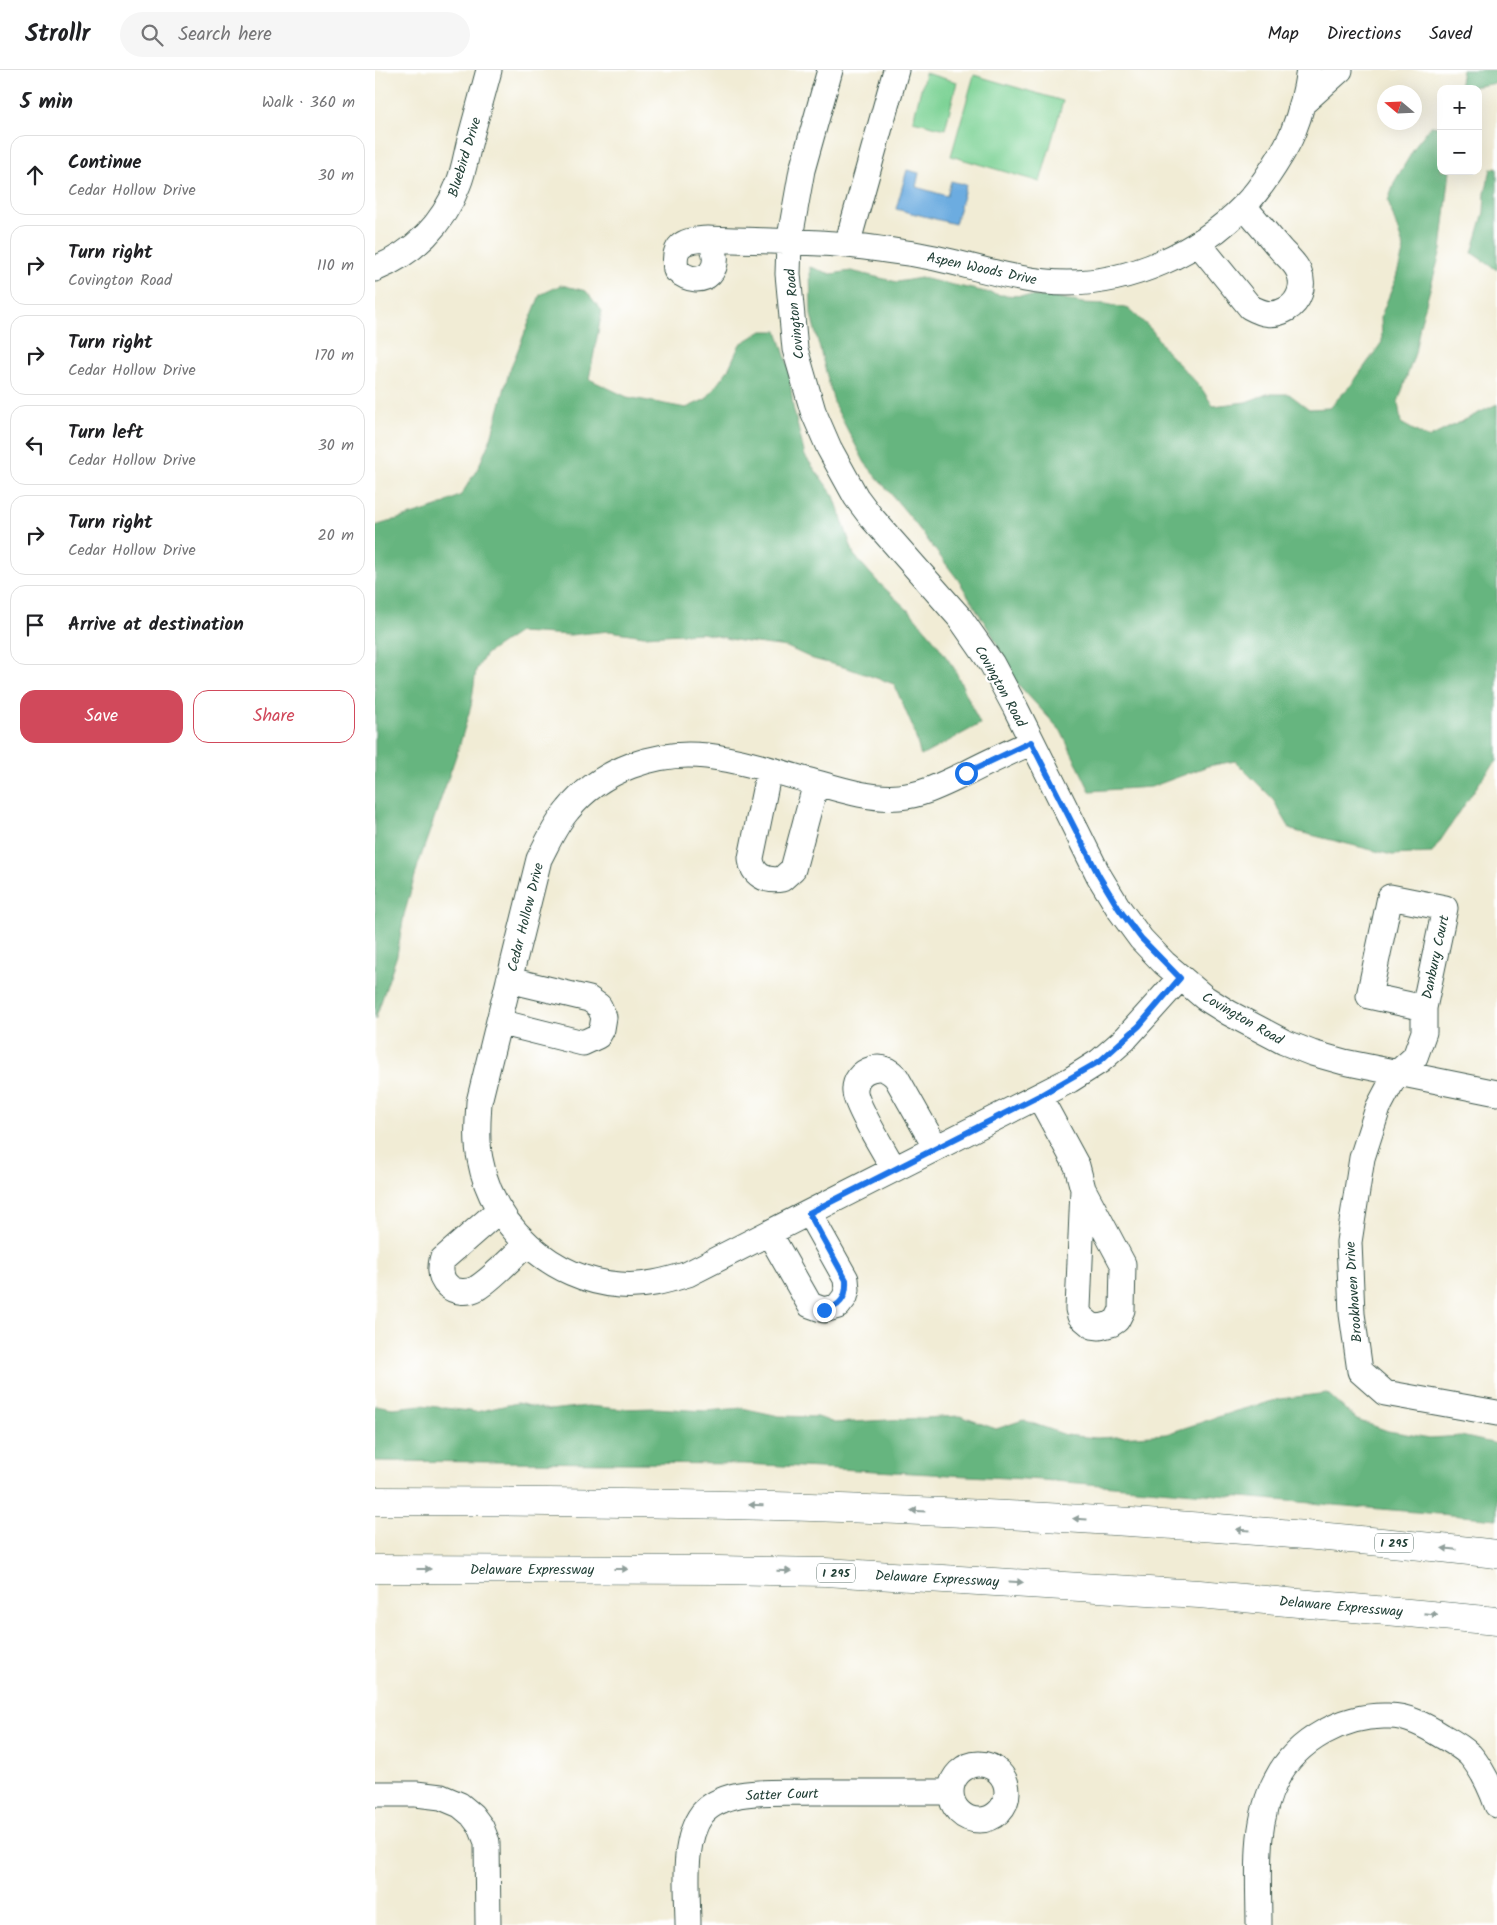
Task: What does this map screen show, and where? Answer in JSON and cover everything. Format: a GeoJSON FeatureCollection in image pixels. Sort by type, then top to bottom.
{"type":"FeatureCollection","features":[{"type":"Feature","properties":{"kind":"highway","name":"I 295"},"geometry":{"type":"LineString","coordinates":[[375,1501],[731,1504],[874,1509],[1101,1520],[1291,1533],[1497,1554]]}},
{"type":"Feature","properties":{"kind":"highway","name":"Delaware Expressway"},"geometry":{"type":"LineString","coordinates":[[375,1569],[709,1570],[835,1573],[1199,1594],[1497,1621]]}},
{"type":"Feature","properties":{"kind":"street","name":"Bluebird Drive"},"geometry":{"type":"LineString","coordinates":[[375,269],[394,261],[415,246],[436,226],[445,213],[459,184],[489,70]]}},
{"type":"Feature","properties":{"kind":"street","name":"Covington Road"},"geometry":{"type":"LineString","coordinates":[[829,70],[802,170],[789,243],[789,283],[795,349],[813,411],[829,448],[856,497],[871,517],[960,618],[992,664],[1099,876],[1119,909],[1141,938],[1180,978],[1205,998],[1229,1013],[1285,1042],[1312,1053],[1396,1074],[1497,1093]]}},
{"type":"Feature","properties":{"kind":"street"},"geometry":{"type":"LineString","coordinates":[[847,245],[896,70]]}},
{"type":"Feature","properties":{"kind":"street","name":"Aspen Woods Drive"},"geometry":{"type":"LineString","coordinates":[[789,243],[847,245],[925,256],[1022,279],[1065,283],[1096,282],[1123,276],[1175,256],[1227,222],[1244,207],[1282,154],[1293,133],[1302,104],[1309,70]]}},
{"type":"Feature","properties":{"kind":"street"},"geometry":{"type":"LineString","coordinates":[[1302,104],[1340,70]]}},
{"type":"Feature","properties":{"kind":"street"},"geometry":{"type":"LineString","coordinates":[[1198,242],[1251,307],[1262,313],[1271,314],[1280,313],[1292,306],[1297,300],[1302,287],[1299,270],[1244,207]]}},
{"type":"Feature","properties":{"kind":"street"},"geometry":{"type":"LineString","coordinates":[[708,239],[789,243]]}},
{"type":"Feature","properties":{"kind":"street","name":"Cedar Hollow Drive"},"geometry":{"type":"LineString","coordinates":[[1031,742],[935,788],[897,798],[871,796],[708,756],[657,758],[641,762],[621,770],[586,791],[554,828],[539,859],[479,1102],[477,1136],[480,1160],[488,1190],[498,1210],[509,1226],[527,1244],[550,1261],[581,1277],[603,1283],[637,1285],[659,1283],[688,1274],[1039,1096],[1100,1061],[1139,1026],[1180,978]]}},
{"type":"Feature","properties":{"kind":"street"},"geometry":{"type":"LineString","coordinates":[[769,770],[751,858],[751,863],[757,874],[767,880],[782,879],[793,869],[816,783]]}},
{"type":"Feature","properties":{"kind":"street","name":"Danbury Court"},"geometry":{"type":"LineString","coordinates":[[1396,1074],[1415,1057],[1424,1032],[1424,1008],[1445,908],[1390,897],[1369,996],[1424,1008]]}},
{"type":"Feature","properties":{"kind":"street","name":"Cedar Hollow Drive"},"geometry":{"type":"LineString","coordinates":[[499,1022],[578,1043],[591,1041],[598,1036],[602,1029],[604,1017],[599,1006],[589,999],[509,980]]}},
{"type":"Feature","properties":{"kind":"street"},"geometry":{"type":"LineString","coordinates":[[894,1169],[856,1098],[856,1082],[867,1070],[883,1068],[896,1076],[936,1148]]}},
{"type":"Feature","properties":{"kind":"street","name":"Brookhaven Drive"},"geometry":{"type":"LineString","coordinates":[[1396,1074],[1378,1108],[1362,1158],[1349,1242],[1352,1314],[1360,1371],[1385,1393],[1497,1412]]}},
{"type":"Feature","properties":{"kind":"street"},"geometry":{"type":"LineString","coordinates":[[1039,1096],[1077,1166],[1083,1188]]}},
{"type":"Feature","properties":{"kind":"street"},"geometry":{"type":"LineString","coordinates":[[498,1210],[442,1260],[441,1276],[447,1285],[457,1291],[465,1292],[476,1288],[527,1244]]}},
{"type":"Feature","properties":{"kind":"street"},"geometry":{"type":"LineString","coordinates":[[769,1233],[810,1305],[824,1310],[838,1306],[845,1297],[847,1290],[846,1280],[809,1213]]}},
{"type":"Feature","properties":{"kind":"street"},"geometry":{"type":"LineString","coordinates":[[1259,1925],[1259,1857],[1263,1813],[1267,1798],[1277,1778],[1291,1758],[1311,1740],[1332,1728],[1374,1716],[1390,1716],[1411,1720],[1425,1726],[1462,1748],[1469,1755],[1479,1767],[1497,1805]]}},
{"type":"Feature","properties":{"kind":"street","name":"Satter Court"},"geometry":{"type":"LineString","coordinates":[[688,1925],[687,1862],[690,1844],[696,1825],[703,1814],[721,1800],[756,1793],[951,1792]]}},
{"type":"Feature","properties":{"kind":"street"},"geometry":{"type":"LineString","coordinates":[[375,1794],[441,1796],[460,1805],[472,1815],[481,1827],[487,1842],[488,1925]]}},
{"type":"Feature","properties":{"kind":"green space"},"geometry":{"type":"Polygon","coordinates":[[[1462,70],[1497,70],[1497,83],[1482,85],[1460,85],[1462,70]]]}},
{"type":"Feature","properties":{"kind":"green space"},"geometry":{"type":"Polygon","coordinates":[[[925,73],[957,82],[945,129],[913,121],[925,73]]]}},
{"type":"Feature","properties":{"kind":"green space"},"geometry":{"type":"Polygon","coordinates":[[[974,75],[1063,101],[1040,182],[951,156],[974,75]]]}},
{"type":"Feature","properties":{"kind":"green space"},"geometry":{"type":"Polygon","coordinates":[[[1431,126],[1437,127],[1437,175],[1450,175],[1441,250],[1420,325],[1415,353],[1398,402],[1401,423],[1428,438],[1497,404],[1497,761],[1484,776],[1432,853],[1392,855],[1291,830],[1272,798],[1235,761],[1208,766],[1151,787],[1090,791],[1061,731],[1014,680],[994,638],[959,581],[907,513],[865,463],[835,406],[811,315],[810,267],[831,274],[851,271],[897,282],[921,278],[1000,295],[1056,297],[1082,303],[1106,304],[1129,309],[1152,330],[1165,350],[1200,386],[1213,406],[1246,402],[1267,394],[1289,394],[1309,409],[1329,408],[1352,384],[1382,342],[1381,316],[1395,281],[1404,249],[1388,201],[1395,181],[1418,142],[1431,126]]]}},
{"type":"Feature","properties":{"kind":"green space"},"geometry":{"type":"Polygon","coordinates":[[[1497,167],[1497,270],[1472,253],[1484,212],[1485,193],[1491,169],[1497,167]]]}},
{"type":"Feature","properties":{"kind":"green space"},"geometry":{"type":"Polygon","coordinates":[[[561,285],[586,291],[602,311],[589,379],[627,397],[686,408],[706,399],[728,370],[740,344],[762,331],[777,331],[789,368],[793,407],[805,456],[834,496],[854,555],[932,637],[954,668],[980,724],[921,756],[913,728],[894,684],[813,659],[787,647],[740,641],[702,633],[644,636],[609,631],[570,635],[519,632],[486,654],[476,670],[471,706],[459,747],[418,865],[404,915],[397,955],[375,1020],[375,526],[437,507],[461,495],[478,468],[491,438],[509,372],[540,295],[561,285]]]}},
{"type":"Feature","properties":{"kind":"green space"},"geometry":{"type":"Polygon","coordinates":[[[1327,1393],[1357,1420],[1388,1431],[1430,1438],[1461,1436],[1497,1444],[1497,1519],[1043,1480],[745,1464],[375,1461],[375,1405],[393,1408],[422,1405],[476,1412],[517,1403],[549,1410],[588,1406],[620,1409],[654,1408],[706,1411],[742,1408],[779,1416],[818,1417],[834,1423],[960,1416],[996,1429],[1023,1420],[1066,1435],[1097,1438],[1166,1434],[1280,1399],[1327,1393]]]}},
{"type":"Feature","properties":{"kind":"water"},"geometry":{"type":"Polygon","coordinates":[[[907,170],[919,173],[916,187],[947,196],[951,181],[966,185],[955,224],[896,209],[907,170]]]}},
{"type":"Feature","properties":{"kind":"route"},"geometry":{"type":"LineString","coordinates":[[824,1310],[838,1306],[845,1297],[847,1290],[846,1280],[809,1213],[1070,1080],[1100,1061],[1139,1026],[1180,978],[1141,938],[1119,909],[1099,876],[1031,742],[966,773]]}}]}
